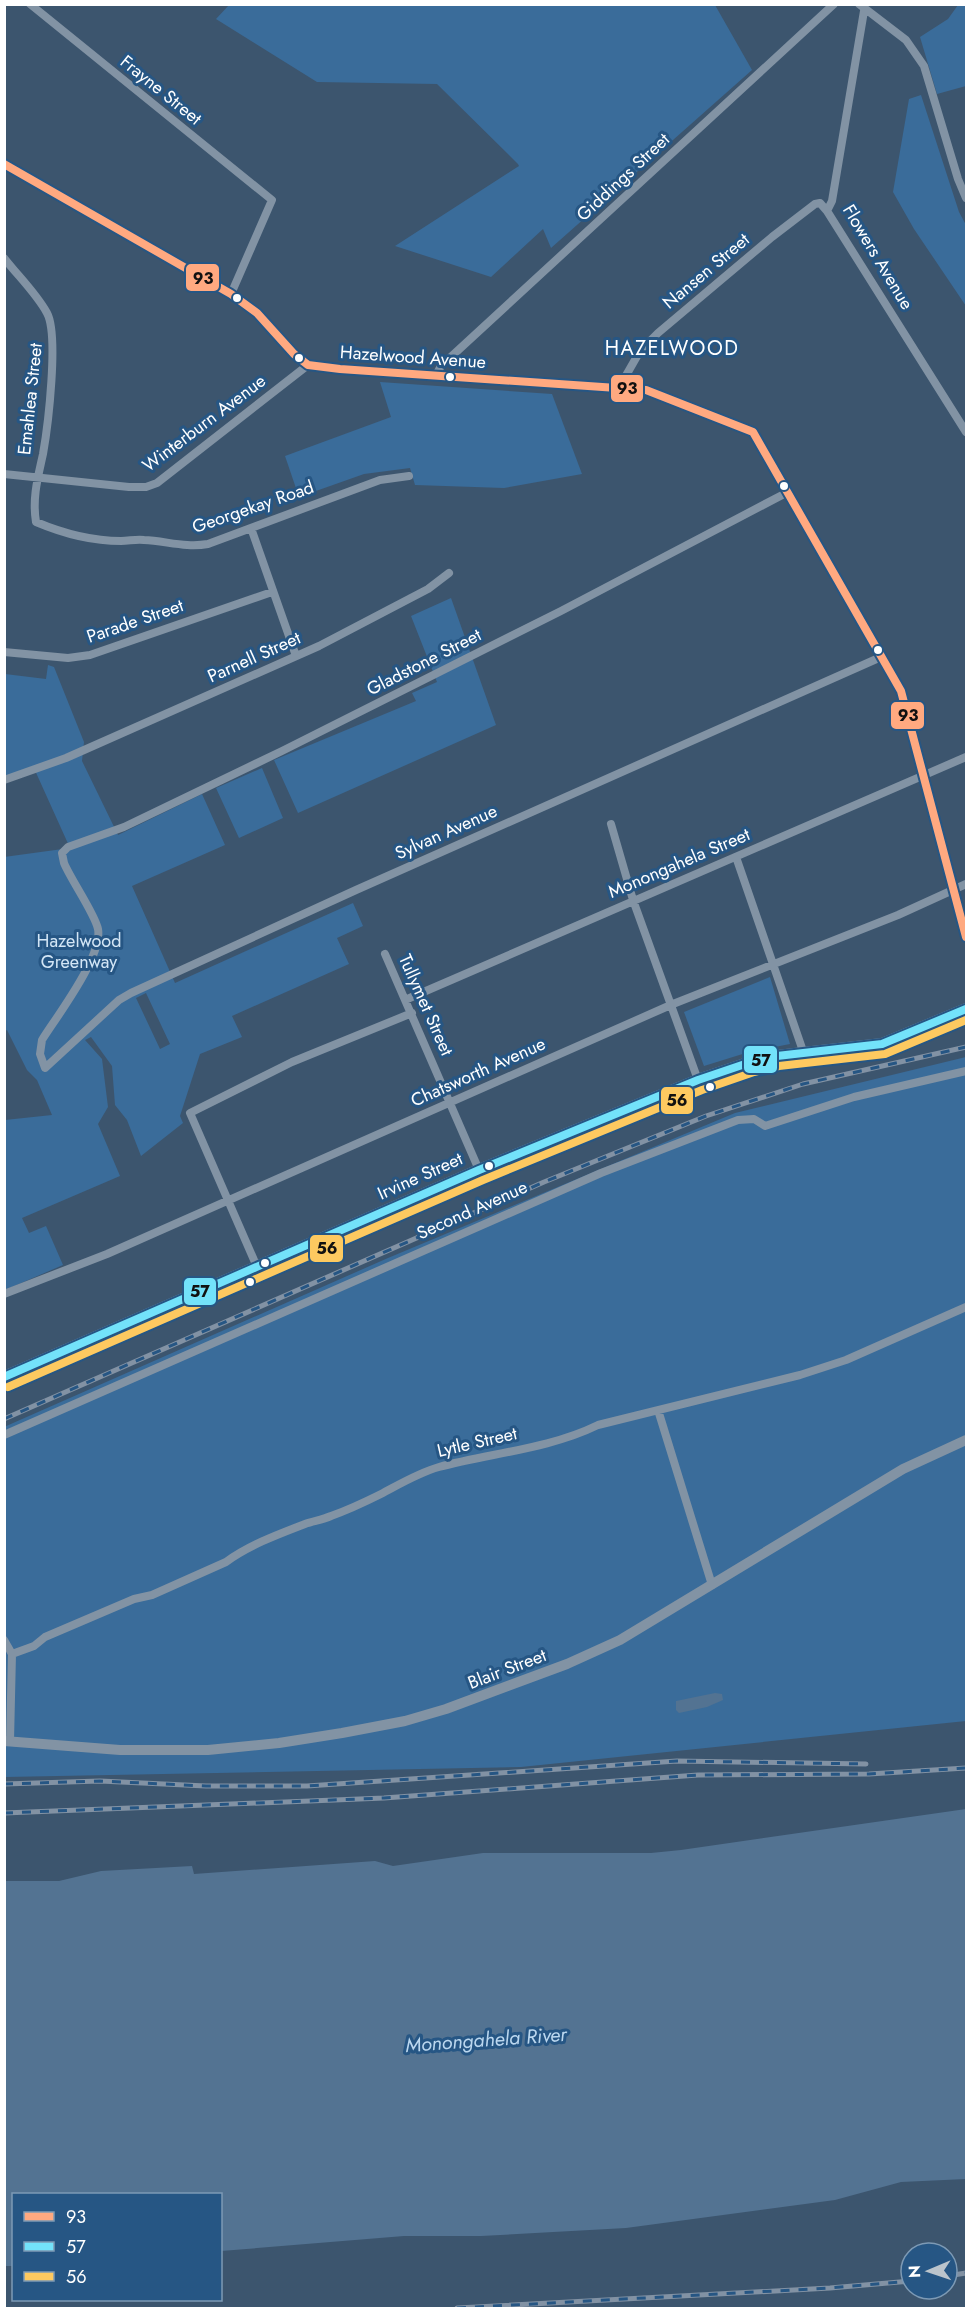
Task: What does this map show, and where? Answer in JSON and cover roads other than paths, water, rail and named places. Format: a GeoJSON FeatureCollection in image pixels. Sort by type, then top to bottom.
{"type":"FeatureCollection","features":[{"type":"Feature","properties":{"kind":"main road"},"geometry":{"type":"LineString","coordinates":[[4,164],[231,294],[257,313],[294,354],[308,364]]}},
{"type":"Feature","properties":{"kind":"main road","name":"Hazelwood Avenue"},"geometry":{"type":"LineString","coordinates":[[308,364],[340,369],[646,390],[753,432],[901,691],[966,937]]}},
{"type":"Feature","properties":{"kind":"main road","name":"Irvine Street"},"geometry":{"type":"LineString","coordinates":[[4,1377],[479,1170],[698,1080],[751,1062],[803,1052],[866,1047],[897,1039],[966,1009]]}},
{"type":"Feature","properties":{"kind":"street","name":"Frayne Street"},"geometry":{"type":"LineString","coordinates":[[30,4],[272,200],[231,294]]}},
{"type":"Feature","properties":{"kind":"street","name":"Giddings Street"},"geometry":{"type":"LineString","coordinates":[[436,375],[441,366],[834,4]]}},
{"type":"Feature","properties":{"kind":"street"},"geometry":{"type":"LineString","coordinates":[[862,8],[906,40],[924,66],[958,179],[966,198]]}},
{"type":"Feature","properties":{"kind":"street","name":"Flowers Avenue"},"geometry":{"type":"LineString","coordinates":[[862,8],[832,201],[827,212],[966,432]]}},
{"type":"Feature","properties":{"kind":"street","name":"Nansen Street"},"geometry":{"type":"LineString","coordinates":[[624,387],[624,379],[640,351],[658,333],[815,204],[820,203],[827,212]]}},
{"type":"Feature","properties":{"kind":"street","name":"Emahlea Street"},"geometry":{"type":"LineString","coordinates":[[4,258],[47,313],[52,328],[54,346],[45,440],[33,506],[36,522]]}},
{"type":"Feature","properties":{"kind":"street","name":"Winterburn Avenue"},"geometry":{"type":"LineString","coordinates":[[4,474],[146,487],[157,483],[308,364]]}},
{"type":"Feature","properties":{"kind":"street","name":"Georgekay Road"},"geometry":{"type":"LineString","coordinates":[[36,522],[66,533],[100,539],[120,542],[144,540],[193,546],[208,544],[380,480],[409,476]]}},
{"type":"Feature","properties":{"kind":"street","name":"Gladstone Street"},"geometry":{"type":"LineString","coordinates":[[45,1068],[40,1054],[42,1040],[90,964],[98,941],[98,928],[64,863],[62,853],[68,847],[124,827],[282,751],[561,611],[788,492]]}},
{"type":"Feature","properties":{"kind":"street"},"geometry":{"type":"LineString","coordinates":[[251,528],[296,656]]}},
{"type":"Feature","properties":{"kind":"street","name":"Parnell Street"},"geometry":{"type":"LineString","coordinates":[[4,780],[66,758],[296,656],[428,589],[449,573]]}},
{"type":"Feature","properties":{"kind":"street","name":"Parade Street"},"geometry":{"type":"LineString","coordinates":[[4,652],[68,658],[90,655],[272,592]]}},
{"type":"Feature","properties":{"kind":"street","name":"Sylvan Avenue"},"geometry":{"type":"LineString","coordinates":[[45,1068],[119,1000],[131,993],[356,890],[881,657]]}},
{"type":"Feature","properties":{"kind":"street","name":"Monongahela Street"},"geometry":{"type":"LineString","coordinates":[[405,1000],[966,758]]}},
{"type":"Feature","properties":{"kind":"street"},"geometry":{"type":"LineString","coordinates":[[611,824],[633,900],[673,1005],[698,1080]]}},
{"type":"Feature","properties":{"kind":"street"},"geometry":{"type":"LineString","coordinates":[[736,857],[803,1052]]}},
{"type":"Feature","properties":{"kind":"street","name":"Chatsworth Avenue"},"geometry":{"type":"LineString","coordinates":[[4,1294],[107,1254],[673,1005],[898,915],[966,884]]}},
{"type":"Feature","properties":{"kind":"street","name":"Tullymet Street"},"geometry":{"type":"LineString","coordinates":[[385,954],[479,1170]]}},
{"type":"Feature","properties":{"kind":"street"},"geometry":{"type":"LineString","coordinates":[[257,1267],[190,1113],[292,1062],[412,1013]]}},
{"type":"Feature","properties":{"kind":"street","name":"Second Avenue"},"geometry":{"type":"LineString","coordinates":[[4,1435],[601,1173],[738,1120],[754,1119],[765,1126],[854,1097],[966,1071]]}},
{"type":"Feature","properties":{"kind":"street","name":"Lytle Street"},"geometry":{"type":"LineString","coordinates":[[12,1654],[34,1646],[45,1637],[134,1599],[152,1595],[226,1562],[237,1554],[305,1524],[329,1517],[378,1495],[396,1484],[436,1468],[525,1448],[582,1433],[598,1425],[800,1375],[846,1360],[966,1307]]}},
{"type":"Feature","properties":{"kind":"street"},"geometry":{"type":"LineString","coordinates":[[658,1410],[712,1585]]}},
{"type":"Feature","properties":{"kind":"street","name":"Blair Street"},"geometry":{"type":"LineString","coordinates":[[7,1741],[120,1750],[208,1750],[279,1743],[405,1721],[487,1695],[594,1653],[620,1640],[903,1469],[966,1440]]}},
{"type":"Feature","properties":{"kind":"street"},"geometry":{"type":"LineString","coordinates":[[4,1640],[12,1654],[7,1741]]}},
{"type":"Feature","properties":{"kind":"water"},"geometry":{"type":"Polygon","coordinates":[[[715,1693],[722,1694],[723,1700],[707,1707],[679,1713],[676,1710],[676,1701],[715,1693]]]}},
{"type":"Feature","properties":{"kind":"water","name":"Monongahela River"},"geometry":{"type":"Polygon","coordinates":[[[966,1809],[966,2179],[901,2182],[835,2200],[626,2228],[481,2236],[404,2236],[222,2251],[222,2193],[12,2193],[12,2266],[5,2266],[5,1881],[59,1881],[101,1871],[192,1866],[194,1874],[375,1861],[393,1866],[483,1853],[651,1853],[966,1809]]]}},
{"type":"Feature","properties":{"kind":"railway"},"geometry":{"type":"LineString","coordinates":[[4,1419],[544,1182],[706,1116],[803,1084],[966,1047]]}},
{"type":"Feature","properties":{"kind":"railway"},"geometry":{"type":"LineString","coordinates":[[4,1784],[100,1781],[206,1786],[307,1786],[677,1761],[866,1764]]}},
{"type":"Feature","properties":{"kind":"railway"},"geometry":{"type":"LineString","coordinates":[[4,1813],[384,1798],[698,1775],[869,1774],[966,1768]]}},
{"type":"Feature","properties":{"kind":"railway"},"geometry":{"type":"LineString","coordinates":[[959,2274],[966,2273]]}},
{"type":"Feature","properties":{"kind":"railway"},"geometry":{"type":"LineString","coordinates":[[457,2308],[830,2288],[899,2282]]}},
{"type":"Feature","properties":{"kind":"district","name":"HAZELWOOD"},"geometry":{"type":"Point","coordinates":[672,348]}},
{"type":"Feature","properties":{"kind":"park label","name":"Hazelwood Greenway"},"geometry":{"type":"Point","coordinates":[79,951]}}]}
